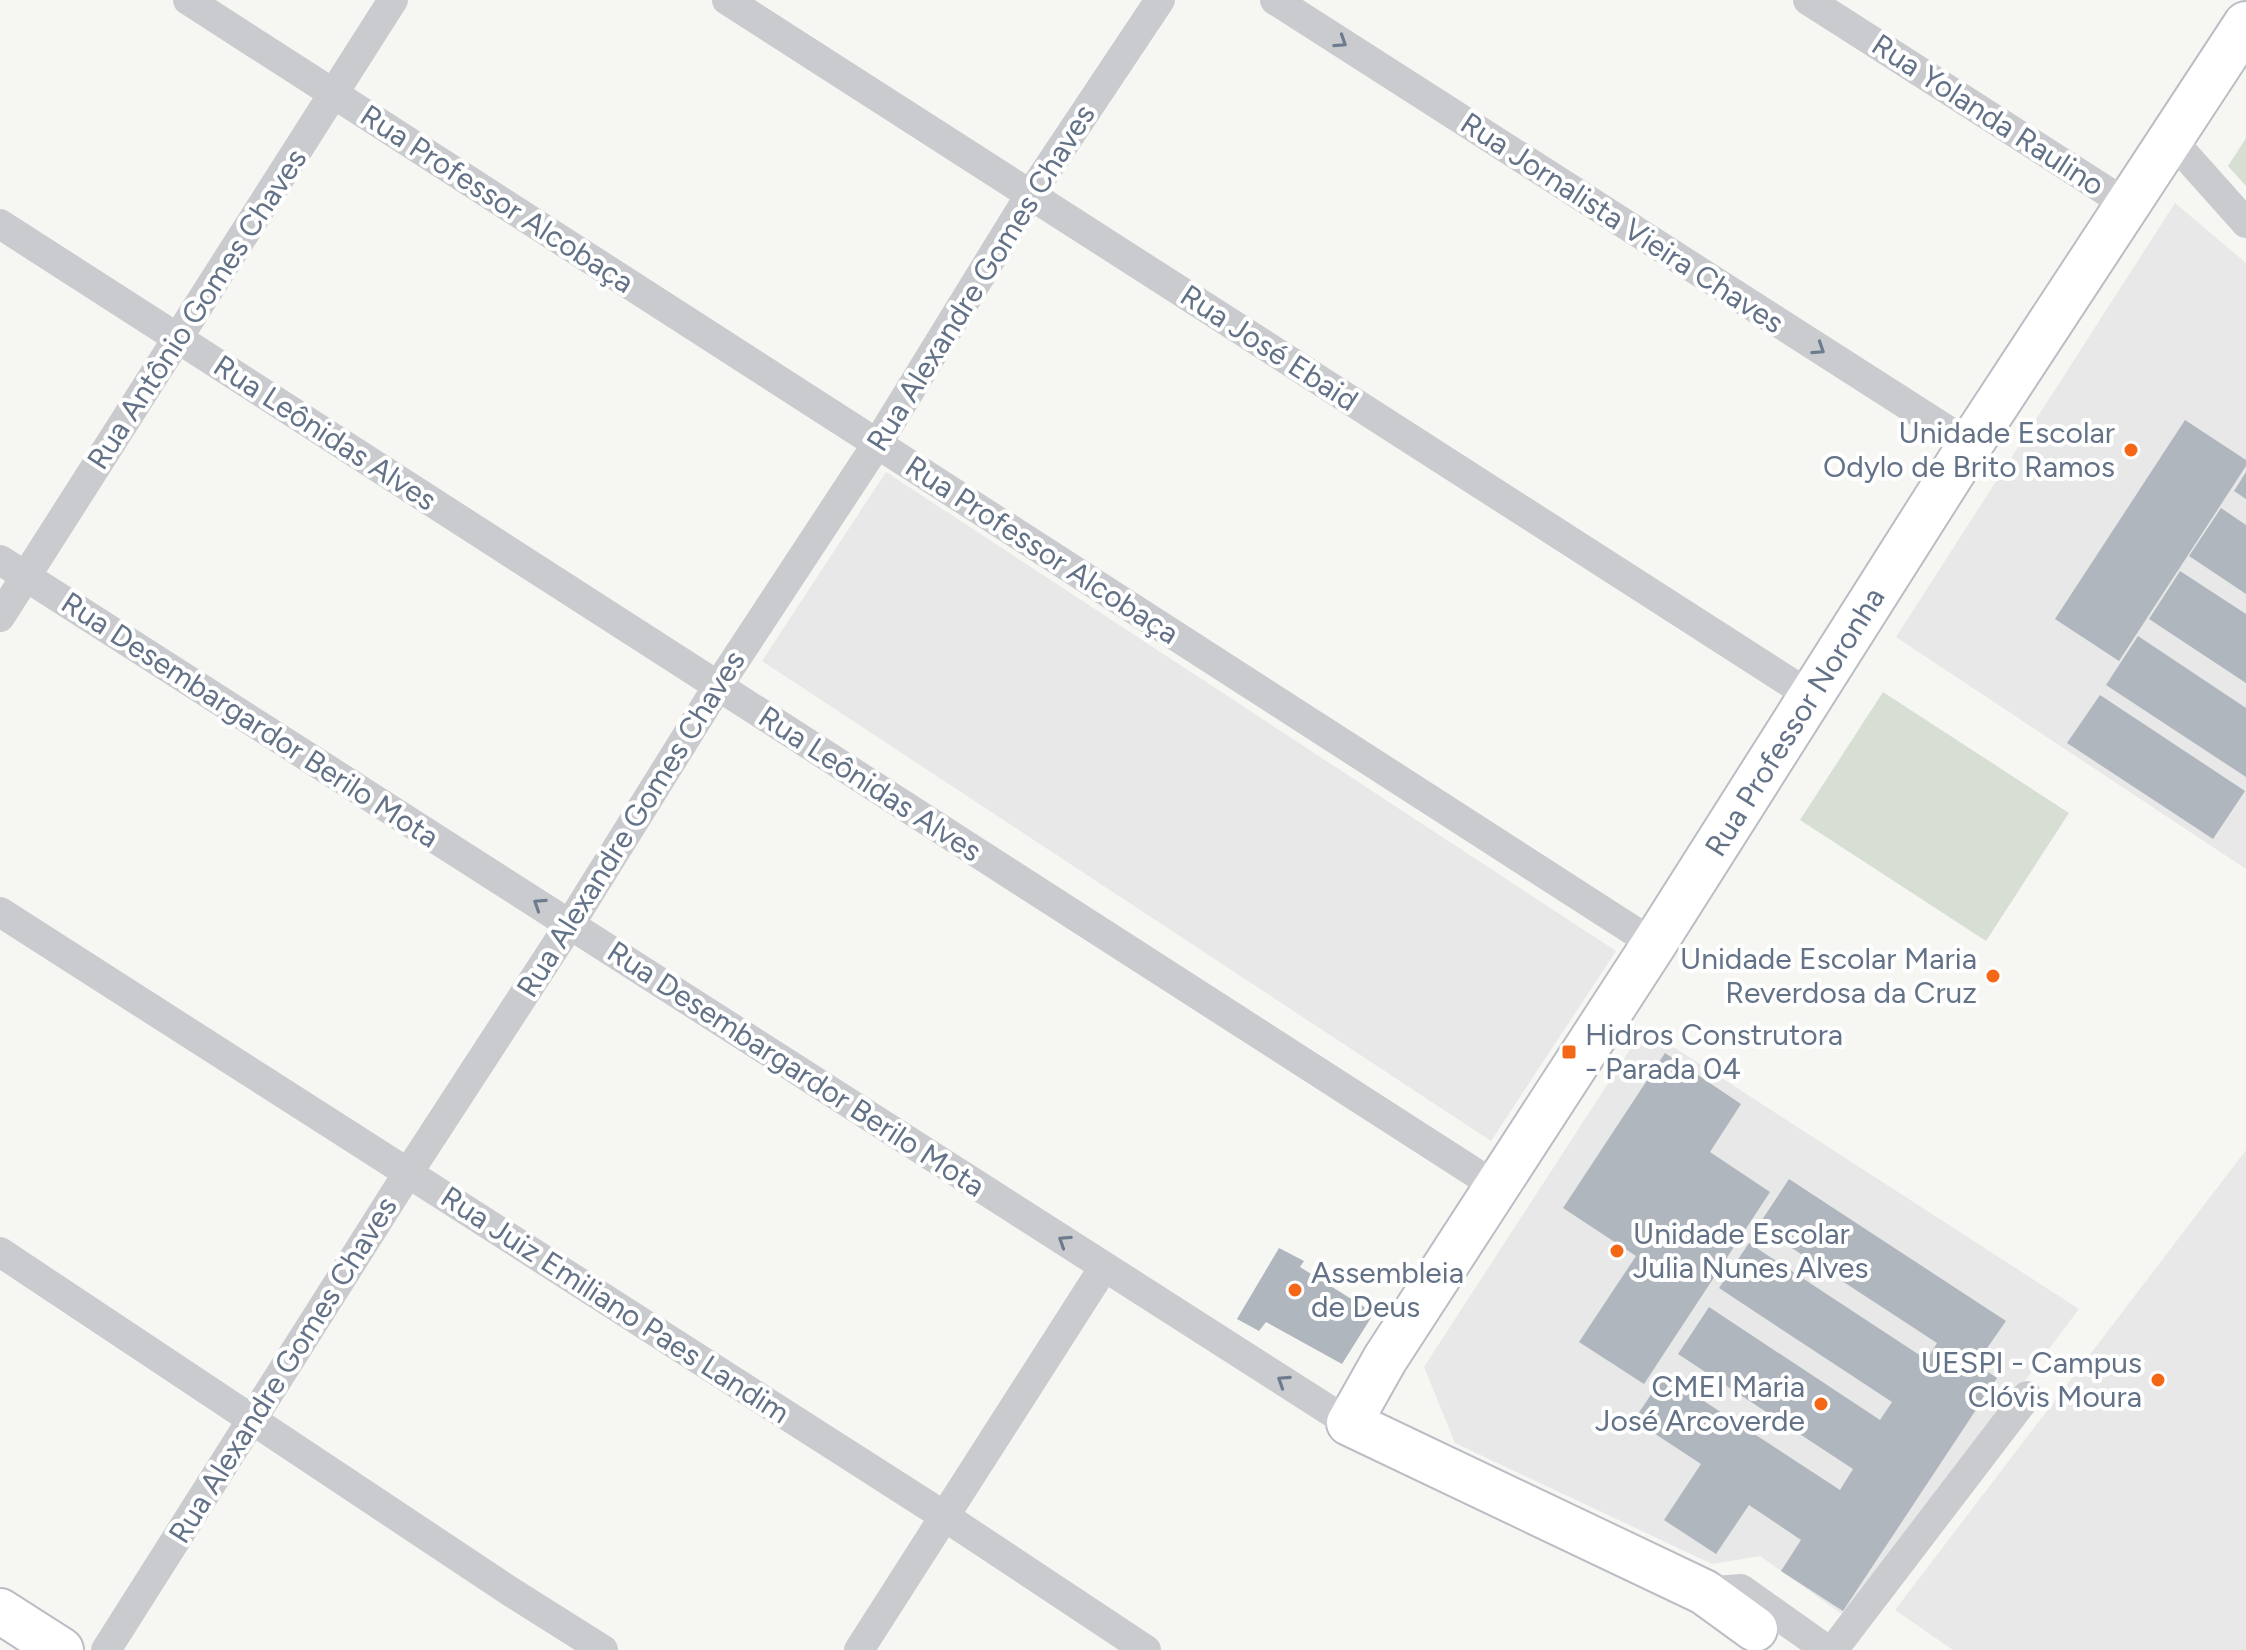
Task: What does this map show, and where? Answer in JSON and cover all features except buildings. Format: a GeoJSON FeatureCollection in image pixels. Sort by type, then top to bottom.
{"type":"FeatureCollection","features":[{"type":"Feature","properties":{"kind":"street","name":"Rua Professor Alcobaça"},"geometry":{"type":"LineString","coordinates":[[188,0],[1654,944]]}},
{"type":"Feature","properties":{"kind":"street","name":"Rua Antônio Gomes Chaves"},"geometry":{"type":"LineString","coordinates":[[0,617],[393,0]]}},
{"type":"Feature","properties":{"kind":"street","name":"Rua José Ebaid"},"geometry":{"type":"LineString","coordinates":[[727,0],[1811,696]]}},
{"type":"Feature","properties":{"kind":"street","name":"Rua Alexandre Gomes Chaves"},"geometry":{"type":"LineString","coordinates":[[106,1650],[408,1173],[570,924],[718,686],[877,444],[1030,195],[1160,0]]}},
{"type":"Feature","properties":{"kind":"street","name":"Rua Jornalista Vieira Chaves"},"geometry":{"type":"LineString","coordinates":[[1275,0],[1970,445]]}},
{"type":"Feature","properties":{"kind":"street","name":"Rua Yolanda Raulino"},"geometry":{"type":"LineString","coordinates":[[1808,0],[2128,205]]}},
{"type":"Feature","properties":{"kind":"street","name":"Rua Professor Noronha"},"geometry":{"type":"LineString","coordinates":[[1349,1423],[1395,1344],[1654,944],[1970,445],[2246,24]]}},
{"type":"Feature","properties":{"kind":"street"},"geometry":{"type":"LineString","coordinates":[[2171,139],[2246,223]]}},
{"type":"Feature","properties":{"kind":"street","name":"Rua Leônidas Alves"},"geometry":{"type":"LineString","coordinates":[[0,224],[1497,1187]]}},
{"type":"Feature","properties":{"kind":"street","name":"Rua Desembargardor Berilo Mota"},"geometry":{"type":"LineString","coordinates":[[0,560],[1349,1423]]}},
{"type":"Feature","properties":{"kind":"street","name":"Rua Juiz Emiliano Paes Landim"},"geometry":{"type":"LineString","coordinates":[[0,912],[944,1516],[1146,1650]]}},
{"type":"Feature","properties":{"kind":"street"},"geometry":{"type":"LineString","coordinates":[[0,1252],[603,1650]]}},
{"type":"Feature","properties":{"kind":"street"},"geometry":{"type":"LineString","coordinates":[[859,1650],[1104,1267]]}},
{"type":"Feature","properties":{"kind":"street"},"geometry":{"type":"LineString","coordinates":[[1395,1344],[1388,1400],[1405,1437],[1428,1463]]}},
{"type":"Feature","properties":{"kind":"street"},"geometry":{"type":"LineString","coordinates":[[1349,1423],[1704,1592],[1755,1629],[1830,1650],[2027,1396]]}},
{"type":"Feature","properties":{"kind":"street"},"geometry":{"type":"LineString","coordinates":[[0,1611],[61,1650]]}},
{"type":"Feature","properties":{"kind":"shaded area"},"geometry":{"type":"Polygon","coordinates":[[[2246,138],[2246,186],[2228,166],[2246,138]]]}},
{"type":"Feature","properties":{"kind":"shaded area","name":"Unidade Escolar Odylo de Brito Ramos"},"geometry":{"type":"Polygon","coordinates":[[[2175,203],[2246,263],[2246,869],[1896,637],[2175,203]]]}},
{"type":"Feature","properties":{"kind":"shaded area"},"geometry":{"type":"Polygon","coordinates":[[[886,472],[1616,951],[1491,1141],[762,661],[886,472]]]}},
{"type":"Feature","properties":{"kind":"shaded area"},"geometry":{"type":"Polygon","coordinates":[[[1883,692],[2069,813],[1986,941],[1800,820],[1883,692]]]}},
{"type":"Feature","properties":{"kind":"shaded area"},"geometry":{"type":"Polygon","coordinates":[[[1644,1028],[2079,1309],[1846,1617],[1760,1556],[1712,1564],[1455,1443],[1424,1367],[1644,1028]]]}},
{"type":"Feature","properties":{"kind":"shaded area","name":"UESPI - Campus Clóvis Moura"},"geometry":{"type":"Polygon","coordinates":[[[2246,1150],[2246,1650],[1953,1650],[1895,1610],[2246,1150]]]}},
{"type":"Feature","properties":{"kind":"place","name":"Unidade Escolar Odylo de Brito Ramos"},"geometry":{"type":"Point","coordinates":[2131,450]}},
{"type":"Feature","properties":{"kind":"place","name":"Unidade Escolar Maria Reverdosa da Cruz"},"geometry":{"type":"Point","coordinates":[1993,976]}},
{"type":"Feature","properties":{"kind":"place","name":"Hidros Construtora - Parada 04"},"geometry":{"type":"Point","coordinates":[1569,1052]}},
{"type":"Feature","properties":{"kind":"place","name":"Unidade Escolar Julia Nunes Alves"},"geometry":{"type":"Point","coordinates":[1617,1251]}},
{"type":"Feature","properties":{"kind":"place","name":"Assembleia de Deus"},"geometry":{"type":"Point","coordinates":[1295,1290]}},
{"type":"Feature","properties":{"kind":"place","name":"UESPI - Campus Clóvis Moura"},"geometry":{"type":"Point","coordinates":[2158,1380]}},
{"type":"Feature","properties":{"kind":"place","name":"CMEI Maria José Arcoverde"},"geometry":{"type":"Point","coordinates":[1821,1404]}}]}
